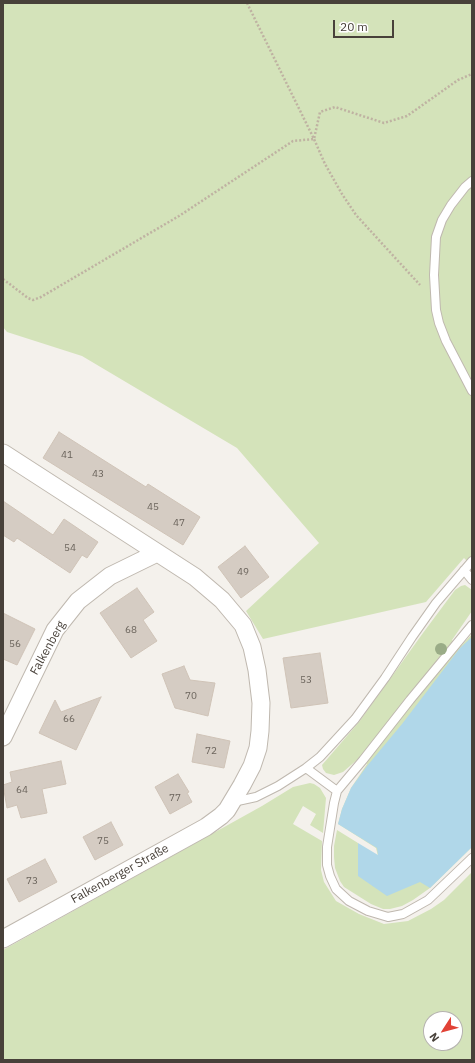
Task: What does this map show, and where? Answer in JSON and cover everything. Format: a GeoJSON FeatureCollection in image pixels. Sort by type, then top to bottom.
{"type":"FeatureCollection","features":[{"type":"Feature","properties":{"kind":"street"},"geometry":{"type":"LineString","coordinates":[[3,453],[195,577],[222,600],[243,625],[252,647],[257,670],[261,697],[260,731],[258,748],[252,766],[232,802]]}},
{"type":"Feature","properties":{"kind":"street","name":"Falkenberg"},"geometry":{"type":"LineString","coordinates":[[3,737],[55,630],[78,601],[110,576],[157,553]]}},
{"type":"Feature","properties":{"kind":"street","name":"Falkenberger Straße"},"geometry":{"type":"LineString","coordinates":[[3,939],[206,827],[221,816],[232,802]]}},
{"type":"Feature","properties":{"kind":"lane"},"geometry":{"type":"LineString","coordinates":[[472,181],[465,187],[451,205],[442,220],[436,237],[434,275],[436,310],[439,323],[446,341],[472,391]]}},
{"type":"Feature","properties":{"kind":"lane"},"geometry":{"type":"LineString","coordinates":[[232,802],[256,797],[278,786],[320,757],[355,719],[436,603],[472,561]]}},
{"type":"Feature","properties":{"kind":"lane"},"geometry":{"type":"LineString","coordinates":[[464,570],[472,580]]}},
{"type":"Feature","properties":{"kind":"lane"},"geometry":{"type":"LineString","coordinates":[[472,625],[414,694],[337,791],[327,848],[327,865],[336,889],[349,901],[368,911],[388,917],[403,914],[428,900],[472,858]]}},
{"type":"Feature","properties":{"kind":"lane"},"geometry":{"type":"LineString","coordinates":[[306,768],[337,791]]}},
{"type":"Feature","properties":{"kind":"path"},"geometry":{"type":"LineString","coordinates":[[247,3],[325,164],[342,194],[356,215],[422,287],[436,310]]}},
{"type":"Feature","properties":{"kind":"path"},"geometry":{"type":"LineString","coordinates":[[314,139],[320,112],[335,107],[384,123],[407,116],[458,80],[472,74]]}},
{"type":"Feature","properties":{"kind":"path"},"geometry":{"type":"LineString","coordinates":[[3,279],[28,298],[33,300],[41,297],[179,216],[294,141],[314,139]]}},
{"type":"Feature","properties":{"kind":"green space"},"geometry":{"type":"Polygon","coordinates":[[[3,3],[472,3],[472,566],[464,558],[426,602],[263,639],[246,611],[319,543],[237,448],[82,356],[7,332],[3,327],[3,3]]]}},
{"type":"Feature","properties":{"kind":"green space"},"geometry":{"type":"Polygon","coordinates":[[[465,585],[472,590],[472,611],[452,640],[460,647],[472,634],[472,847],[430,888],[413,900],[402,906],[383,909],[371,904],[344,887],[335,868],[334,846],[337,830],[358,843],[358,876],[378,856],[376,848],[338,824],[342,809],[351,788],[367,764],[365,761],[358,759],[343,772],[334,775],[326,773],[322,765],[359,722],[455,590],[465,585]]]}},
{"type":"Feature","properties":{"kind":"green space"},"geometry":{"type":"Polygon","coordinates":[[[310,783],[320,788],[326,798],[323,833],[310,825],[316,814],[303,806],[293,824],[322,841],[321,870],[324,882],[336,901],[359,914],[384,924],[408,921],[431,909],[444,900],[472,872],[472,1060],[3,1060],[3,950],[262,806],[293,787],[310,783]]]}},
{"type":"Feature","properties":{"kind":"water"},"geometry":{"type":"Polygon","coordinates":[[[472,637],[472,847],[430,888],[420,882],[387,896],[358,876],[358,843],[378,855],[377,848],[338,824],[342,809],[351,788],[367,766],[402,724],[460,648],[472,637]]]}},
{"type":"Feature","properties":{"kind":"building"},"geometry":{"type":"Polygon","coordinates":[[[59,432],[146,487],[148,484],[200,517],[183,545],[43,458],[59,432]]]}},
{"type":"Feature","properties":{"kind":"building"},"geometry":{"type":"Polygon","coordinates":[[[3,501],[53,535],[64,519],[98,542],[87,558],[82,555],[70,573],[17,538],[14,542],[3,535],[3,501]]]}},
{"type":"Feature","properties":{"kind":"building"},"geometry":{"type":"Polygon","coordinates":[[[245,546],[269,577],[241,598],[218,567],[245,546]]]}},
{"type":"Feature","properties":{"kind":"building"},"geometry":{"type":"Polygon","coordinates":[[[137,588],[154,612],[143,620],[157,641],[131,658],[100,613],[137,588]]]}},
{"type":"Feature","properties":{"kind":"building"},"geometry":{"type":"Polygon","coordinates":[[[3,613],[35,629],[17,665],[3,659],[3,613]]]}},
{"type":"Feature","properties":{"kind":"building"},"geometry":{"type":"Polygon","coordinates":[[[320,653],[328,703],[291,708],[283,658],[320,653]]]}},
{"type":"Feature","properties":{"kind":"building"},"geometry":{"type":"Polygon","coordinates":[[[184,666],[190,680],[215,683],[208,716],[175,708],[162,674],[184,666]]]}},
{"type":"Feature","properties":{"kind":"building"},"geometry":{"type":"Polygon","coordinates":[[[101,697],[76,750],[39,733],[55,700],[61,712],[101,697]]]}},
{"type":"Feature","properties":{"kind":"building"},"geometry":{"type":"Polygon","coordinates":[[[197,734],[230,741],[224,768],[192,762],[197,734]]]}},
{"type":"Feature","properties":{"kind":"building"},"geometry":{"type":"Polygon","coordinates":[[[61,761],[66,784],[42,789],[47,813],[21,818],[17,805],[7,808],[3,785],[12,782],[10,772],[61,761]]]}},
{"type":"Feature","properties":{"kind":"building"},"geometry":{"type":"Polygon","coordinates":[[[178,774],[189,792],[187,793],[192,802],[170,814],[155,787],[178,774]]]}},
{"type":"Feature","properties":{"kind":"building"},"geometry":{"type":"Polygon","coordinates":[[[111,822],[123,845],[95,860],[83,837],[111,822]]]}},
{"type":"Feature","properties":{"kind":"building"},"geometry":{"type":"Polygon","coordinates":[[[45,859],[57,882],[19,902],[7,879],[45,859]]]}}]}
